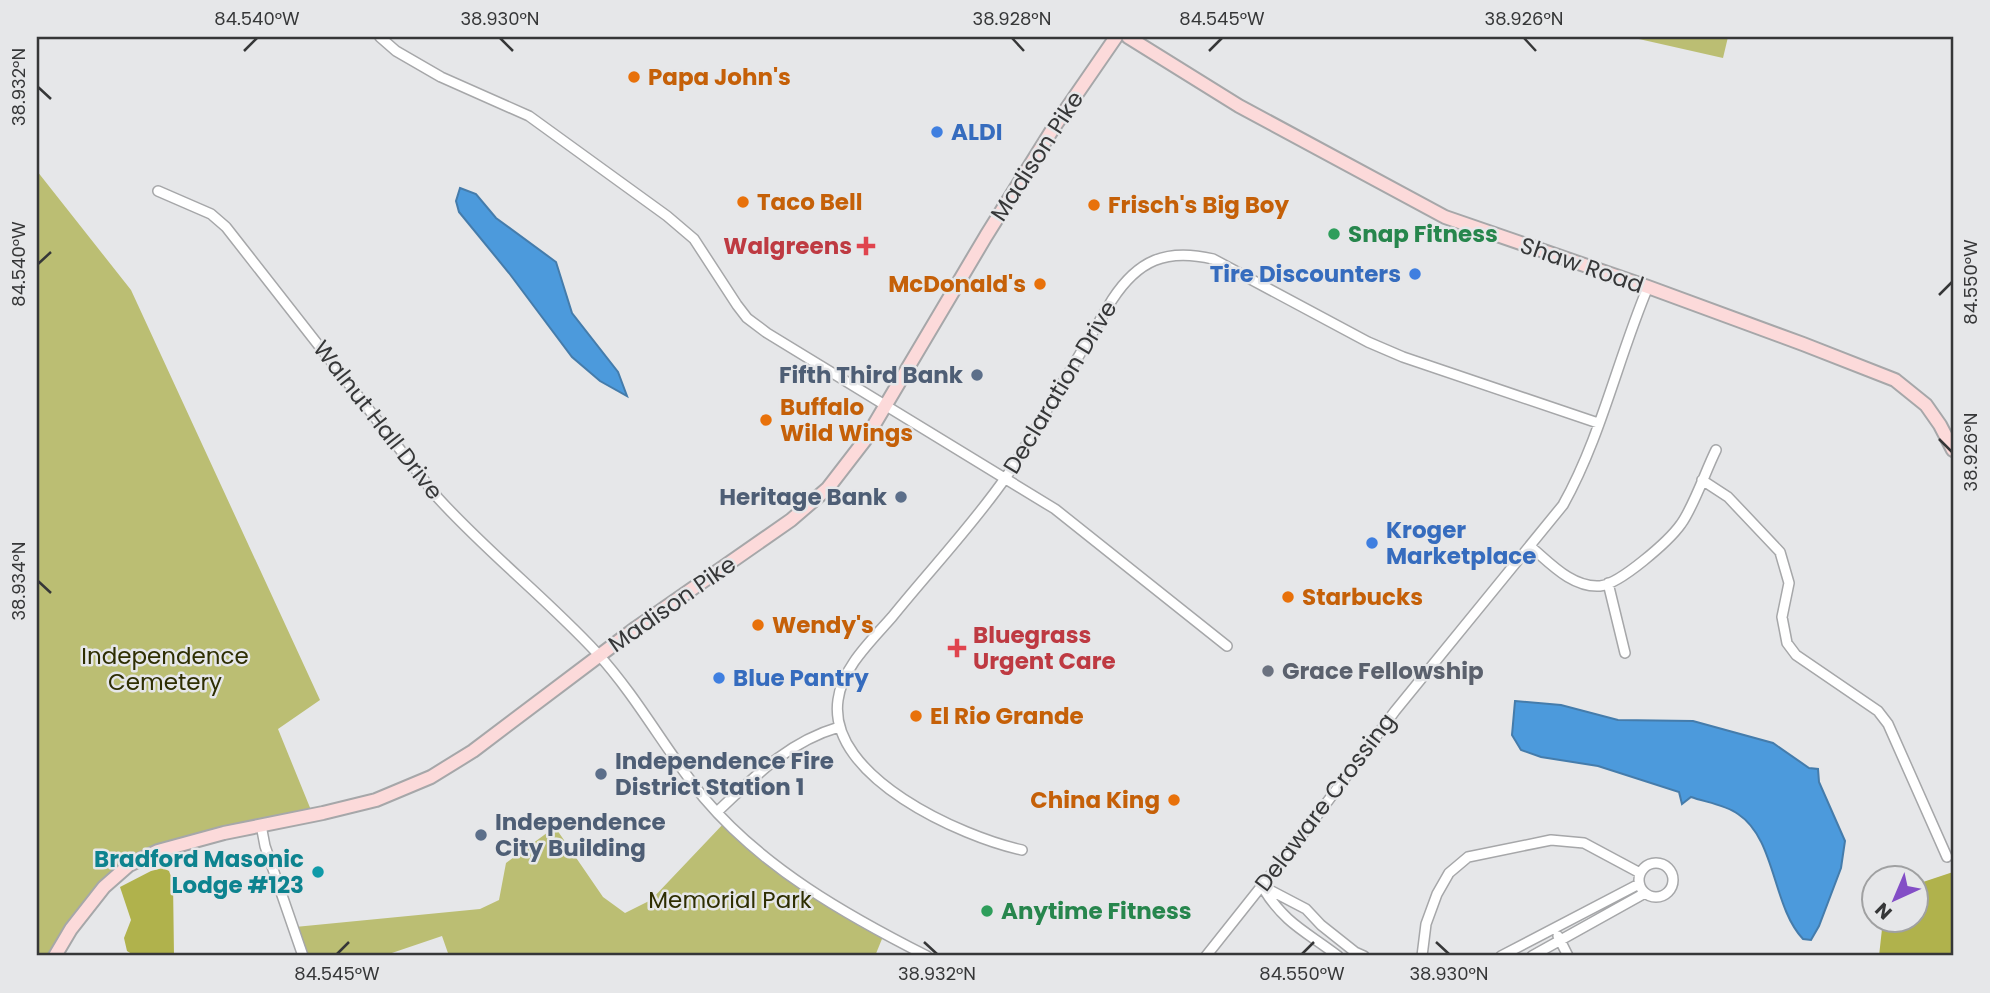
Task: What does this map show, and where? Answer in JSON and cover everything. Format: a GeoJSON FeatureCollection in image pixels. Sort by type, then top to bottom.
{"type":"FeatureCollection","features":[{"type":"Feature","properties":{"kind":"main road","name":"Madison Pike"},"geometry":{"type":"LineString","coordinates":[[55,956],[92,900],[129,865],[158,850],[190,841],[376,800],[432,777],[473,751],[599,656],[812,503],[849,463],[1054,127],[1116,37]]}},
{"type":"Feature","properties":{"kind":"main road","name":"Shaw Road"},"geometry":{"type":"LineString","coordinates":[[1128,37],[1239,106],[1445,217],[1648,287],[1895,380],[1926,405],[1953,450]]}},
{"type":"Feature","properties":{"kind":"street"},"geometry":{"type":"LineString","coordinates":[[380,37],[396,51],[441,77],[529,116],[694,239],[747,318],[767,333],[1046,503],[1227,646]]}},
{"type":"Feature","properties":{"kind":"street","name":"Walnut Hall Drive"},"geometry":{"type":"LineString","coordinates":[[158,191],[211,214],[226,227],[438,498],[465,528],[599,656]]}},
{"type":"Feature","properties":{"kind":"street","name":"Declaration Drive"},"geometry":{"type":"LineString","coordinates":[[839,727],[838,701],[841,685],[848,671],[1005,477],[1125,280],[1146,264],[1173,254],[1193,254],[1213,259],[1359,337],[1403,357],[1598,423]]}},
{"type":"Feature","properties":{"kind":"street","name":"Delaware Crossing"},"geometry":{"type":"LineString","coordinates":[[1206,956],[1395,711],[1550,523],[1569,494],[1648,287]]}},
{"type":"Feature","properties":{"kind":"street"},"geometry":{"type":"LineString","coordinates":[[1531,547],[1569,578],[1600,586],[1618,580],[1637,566],[1681,524],[1716,450]]}},
{"type":"Feature","properties":{"kind":"street"},"geometry":{"type":"LineString","coordinates":[[1702,480],[1728,497],[1780,552],[1789,583],[1782,617],[1787,643],[1796,655],[1878,711],[1888,724],[1947,857]]}},
{"type":"Feature","properties":{"kind":"street"},"geometry":{"type":"LineString","coordinates":[[1608,583],[1625,653]]}},
{"type":"Feature","properties":{"kind":"street"},"geometry":{"type":"LineString","coordinates":[[599,656],[717,812],[756,848],[832,906],[927,956]]}},
{"type":"Feature","properties":{"kind":"street"},"geometry":{"type":"LineString","coordinates":[[717,812],[785,751],[798,742],[839,727],[862,764],[906,801],[956,829],[1022,850]]}},
{"type":"Feature","properties":{"kind":"street"},"geometry":{"type":"LineString","coordinates":[[261,825],[265,846],[303,956]]}},
{"type":"Feature","properties":{"kind":"street"},"geometry":{"type":"LineString","coordinates":[[1422,956],[1426,924],[1437,894],[1448,873],[1468,857],[1551,840],[1584,843],[1640,873]]}},
{"type":"Feature","properties":{"kind":"street"},"geometry":{"type":"LineString","coordinates":[[1653,863],[1665,866],[1671,874],[1672,885],[1667,893],[1656,897],[1642,889],[1640,873],[1653,863]]}},
{"type":"Feature","properties":{"kind":"street"},"geometry":{"type":"LineString","coordinates":[[1262,886],[1275,907],[1293,925],[1302,933],[1311,934],[1338,956]]}},
{"type":"Feature","properties":{"kind":"street"},"geometry":{"type":"LineString","coordinates":[[1262,886],[1306,909],[1321,925],[1364,956]]}},
{"type":"Feature","properties":{"kind":"street"},"geometry":{"type":"LineString","coordinates":[[1501,956],[1642,889]]}},
{"type":"Feature","properties":{"kind":"street"},"geometry":{"type":"LineString","coordinates":[[1532,956],[1642,889]]}},
{"type":"Feature","properties":{"kind":"street"},"geometry":{"type":"LineString","coordinates":[[1555,930],[1568,956]]}},
{"type":"Feature","properties":{"kind":"green space"},"geometry":{"type":"Polygon","coordinates":[[[1630,37],[1728,37],[1723,58],[1630,37]]]}},
{"type":"Feature","properties":{"kind":"green space","name":"Independence Cemetery"},"geometry":{"type":"Polygon","coordinates":[[[37,171],[131,290],[320,700],[278,729],[313,815],[224,833],[129,865],[55,956],[37,956],[37,171]]]}},
{"type":"Feature","properties":{"kind":"green space","name":"Memorial Park"},"geometry":{"type":"Polygon","coordinates":[[[726,821],[809,890],[884,934],[875,956],[449,956],[442,936],[383,956],[303,956],[295,927],[480,909],[499,900],[506,863],[555,827],[603,897],[625,913],[651,900],[726,821]]]}},
{"type":"Feature","properties":{"kind":"shaded area"},"geometry":{"type":"Polygon","coordinates":[[[163,868],[169,871],[173,882],[174,956],[135,956],[127,951],[124,938],[131,920],[120,887],[151,871],[163,868]]]}},
{"type":"Feature","properties":{"kind":"shaded area"},"geometry":{"type":"Polygon","coordinates":[[[1953,872],[1953,956],[1879,956],[1881,934],[1930,934],[1930,880],[1953,872]]]}},
{"type":"Feature","properties":{"kind":"water"},"geometry":{"type":"Polygon","coordinates":[[[460,188],[476,194],[496,218],[556,262],[572,313],[618,372],[627,396],[600,381],[572,357],[459,212],[456,201],[460,188]]]}},
{"type":"Feature","properties":{"kind":"water"},"geometry":{"type":"Polygon","coordinates":[[[1515,701],[1561,705],[1618,720],[1693,721],[1773,743],[1809,768],[1818,769],[1819,782],[1845,841],[1841,868],[1811,940],[1803,939],[1793,925],[1760,839],[1738,814],[1691,797],[1682,804],[1679,792],[1598,766],[1541,757],[1521,750],[1512,735],[1515,701]]]}},
{"type":"Feature","properties":{"kind":"place","name":"Papa John's"},"geometry":{"type":"Point","coordinates":[634,77]}},
{"type":"Feature","properties":{"kind":"place","name":"ALDI"},"geometry":{"type":"Point","coordinates":[937,132]}},
{"type":"Feature","properties":{"kind":"place","name":"Taco Bell"},"geometry":{"type":"Point","coordinates":[743,202]}},
{"type":"Feature","properties":{"kind":"place","name":"Frisch's Big Boy"},"geometry":{"type":"Point","coordinates":[1094,205]}},
{"type":"Feature","properties":{"kind":"place","name":"Snap Fitness"},"geometry":{"type":"Point","coordinates":[1334,234]}},
{"type":"Feature","properties":{"kind":"place","name":"Walgreens"},"geometry":{"type":"Point","coordinates":[866,246]}},
{"type":"Feature","properties":{"kind":"place","name":"Tire Discounters"},"geometry":{"type":"Point","coordinates":[1415,274]}},
{"type":"Feature","properties":{"kind":"place","name":"McDonald's"},"geometry":{"type":"Point","coordinates":[1040,284]}},
{"type":"Feature","properties":{"kind":"place","name":"Fifth Third Bank"},"geometry":{"type":"Point","coordinates":[977,375]}},
{"type":"Feature","properties":{"kind":"place","name":"Buffalo Wild Wings"},"geometry":{"type":"Point","coordinates":[766,420]}},
{"type":"Feature","properties":{"kind":"place","name":"Heritage Bank"},"geometry":{"type":"Point","coordinates":[901,497]}},
{"type":"Feature","properties":{"kind":"place","name":"Kroger Marketplace"},"geometry":{"type":"Point","coordinates":[1372,543]}},
{"type":"Feature","properties":{"kind":"place","name":"Starbucks"},"geometry":{"type":"Point","coordinates":[1288,597]}},
{"type":"Feature","properties":{"kind":"place","name":"Wendy's"},"geometry":{"type":"Point","coordinates":[758,625]}},
{"type":"Feature","properties":{"kind":"place","name":"Bluegrass Urgent Care"},"geometry":{"type":"Point","coordinates":[957,648]}},
{"type":"Feature","properties":{"kind":"place","name":"Grace Fellowship"},"geometry":{"type":"Point","coordinates":[1268,671]}},
{"type":"Feature","properties":{"kind":"place","name":"Blue Pantry"},"geometry":{"type":"Point","coordinates":[719,678]}},
{"type":"Feature","properties":{"kind":"place","name":"El Rio Grande"},"geometry":{"type":"Point","coordinates":[916,716]}},
{"type":"Feature","properties":{"kind":"place","name":"Independence Fire District Station 1"},"geometry":{"type":"Point","coordinates":[601,774]}},
{"type":"Feature","properties":{"kind":"place","name":"China King"},"geometry":{"type":"Point","coordinates":[1174,800]}},
{"type":"Feature","properties":{"kind":"place","name":"Independence City Building"},"geometry":{"type":"Point","coordinates":[481,835]}},
{"type":"Feature","properties":{"kind":"place","name":"Bradford Masonic Lodge #123"},"geometry":{"type":"Point","coordinates":[318,872]}},
{"type":"Feature","properties":{"kind":"place","name":"Anytime Fitness"},"geometry":{"type":"Point","coordinates":[987,911]}}]}
